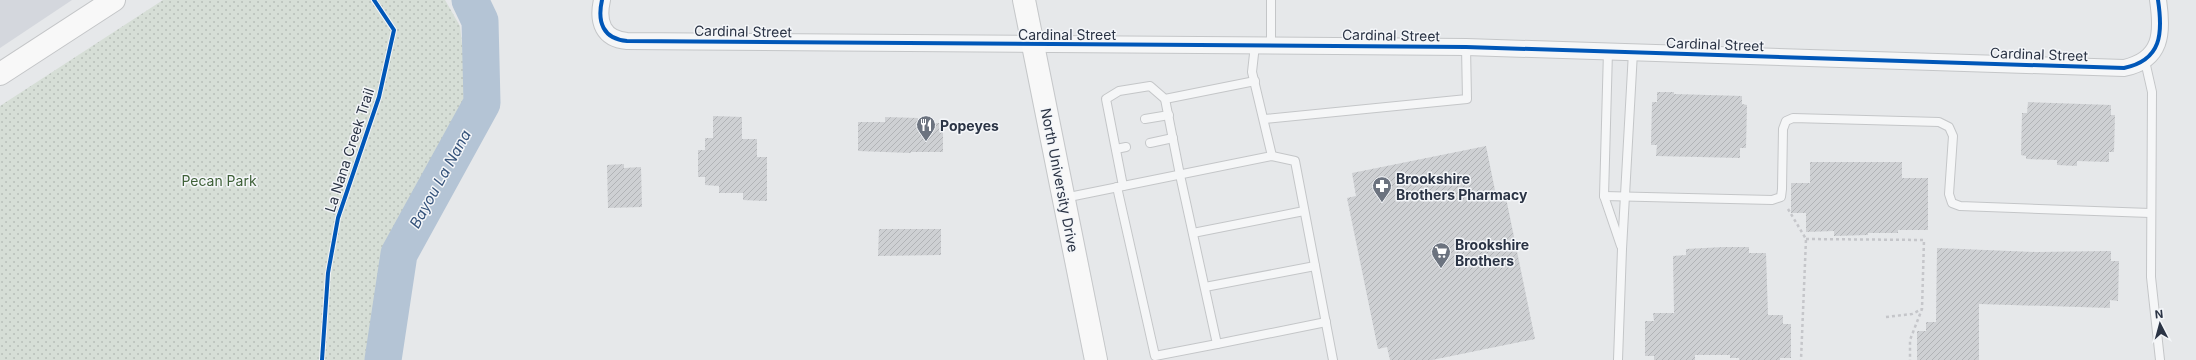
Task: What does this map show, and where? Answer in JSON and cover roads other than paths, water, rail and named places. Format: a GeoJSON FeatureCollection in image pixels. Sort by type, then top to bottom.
{"type":"FeatureCollection","features":[{"type":"Feature","properties":{"kind":"main road"},"geometry":{"type":"LineString","coordinates":[[0,74],[114,0]]}},
{"type":"Feature","properties":{"kind":"main road","name":"North University Drive"},"geometry":{"type":"LineString","coordinates":[[1024,0],[1096,360]]}},
{"type":"Feature","properties":{"kind":"street","name":"Cardinal Street"},"geometry":{"type":"LineString","coordinates":[[602,0],[600,16],[605,32],[611,38],[618,40],[1033,45],[1466,47],[2124,68],[2138,65],[2145,61]]}},
{"type":"Feature","properties":{"kind":"street"},"geometry":{"type":"LineString","coordinates":[[2145,61],[2155,48],[2161,34],[2158,0]]}},
{"type":"Feature","properties":{"kind":"lane"},"geometry":{"type":"LineString","coordinates":[[1271,0],[1271,45]]}},
{"type":"Feature","properties":{"kind":"lane"},"geometry":{"type":"LineString","coordinates":[[1255,45],[1252,72],[1265,119],[1272,156]]}},
{"type":"Feature","properties":{"kind":"lane"},"geometry":{"type":"LineString","coordinates":[[1265,119],[1467,99],[1466,47]]}},
{"type":"Feature","properties":{"kind":"lane"},"geometry":{"type":"LineString","coordinates":[[1608,52],[1604,196],[1622,249]]}},
{"type":"Feature","properties":{"kind":"lane"},"geometry":{"type":"LineString","coordinates":[[1618,360],[1622,249],[1633,52]]}},
{"type":"Feature","properties":{"kind":"lane"},"geometry":{"type":"LineString","coordinates":[[2145,61],[2152,92],[2153,136],[2150,213],[2151,277],[2160,360]]}},
{"type":"Feature","properties":{"kind":"lane"},"geometry":{"type":"LineString","coordinates":[[1165,99],[1255,81]]}},
{"type":"Feature","properties":{"kind":"lane"},"geometry":{"type":"LineString","coordinates":[[1217,344],[1165,99],[1150,86],[1119,91],[1106,99],[1116,149],[1120,187],[1156,358],[1326,322]]}},
{"type":"Feature","properties":{"kind":"lane"},"geometry":{"type":"LineString","coordinates":[[1144,120],[1168,115]]}},
{"type":"Feature","properties":{"kind":"lane"},"geometry":{"type":"LineString","coordinates":[[1604,196],[1772,200],[1781,197],[1783,129],[1786,121],[1793,118],[1939,122],[1949,127],[1952,136],[1949,194],[1952,203],[1960,206],[2150,213]]}},
{"type":"Feature","properties":{"kind":"lane"},"geometry":{"type":"LineString","coordinates":[[1111,125],[1120,124]]}},
{"type":"Feature","properties":{"kind":"lane"},"geometry":{"type":"LineString","coordinates":[[1150,143],[1173,138]]}},
{"type":"Feature","properties":{"kind":"lane"},"geometry":{"type":"LineString","coordinates":[[1116,149],[1126,147]]}},
{"type":"Feature","properties":{"kind":"lane"},"geometry":{"type":"LineString","coordinates":[[1064,198],[1272,156],[1295,161],[1333,360]]}},
{"type":"Feature","properties":{"kind":"lane"},"geometry":{"type":"LineString","coordinates":[[1193,233],[1304,211]]}},
{"type":"Feature","properties":{"kind":"lane"},"geometry":{"type":"LineString","coordinates":[[1205,287],[1315,266]]}},
{"type":"Feature","properties":{"kind":"waterway","name":"Bayou La Nana"},"geometry":{"type":"LineString","coordinates":[[383,360],[399,254],[482,103],[480,21],[470,0]]}},
{"type":"Feature","properties":{"kind":"place","name":"Popeyes"},"geometry":{"type":"Point","coordinates":[926,142]}},
{"type":"Feature","properties":{"kind":"place","name":"Brookshire Brothers Pharmacy"},"geometry":{"type":"Point","coordinates":[1382,203]}},
{"type":"Feature","properties":{"kind":"place","name":"Brookshire Brothers"},"geometry":{"type":"Point","coordinates":[1441,269]}},
{"type":"Feature","properties":{"kind":"park label","name":"Pecan Park"},"geometry":{"type":"Point","coordinates":[219,180]}}]}
